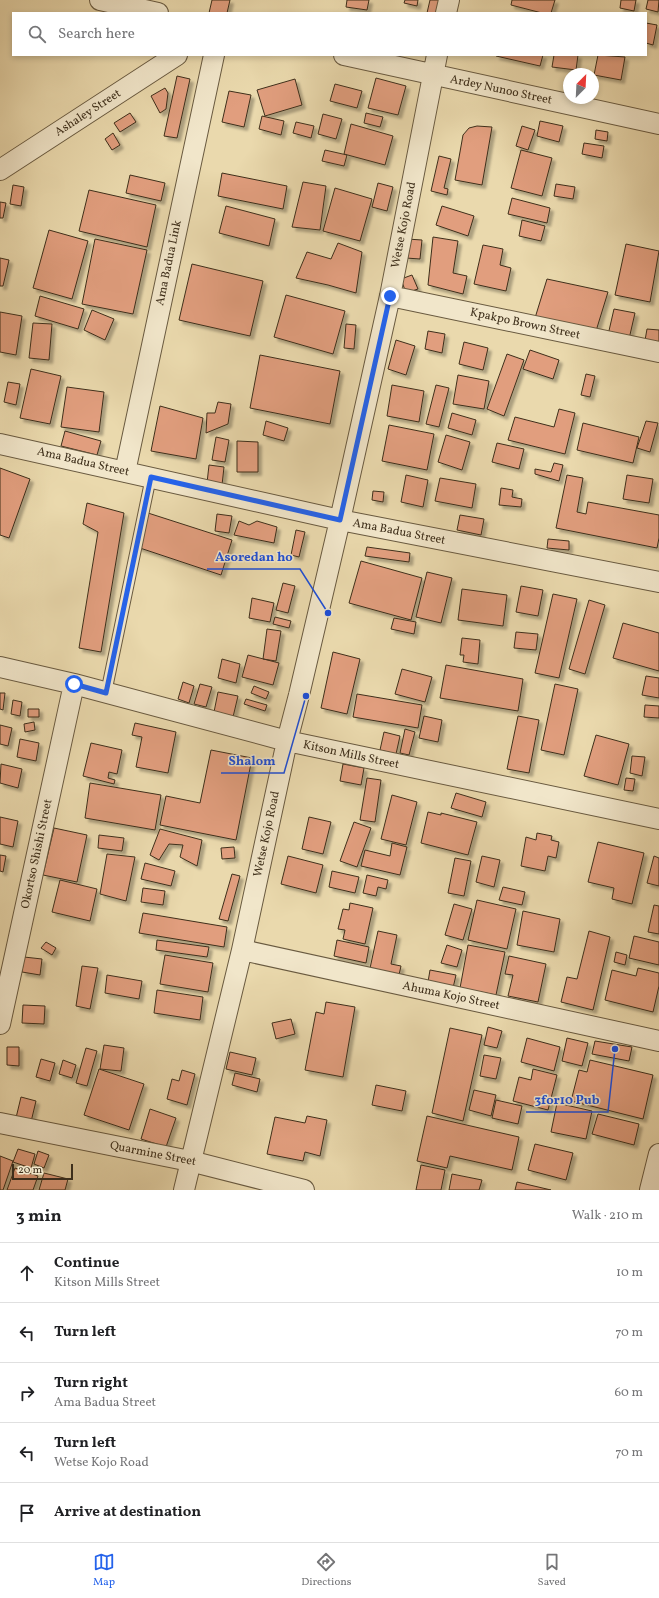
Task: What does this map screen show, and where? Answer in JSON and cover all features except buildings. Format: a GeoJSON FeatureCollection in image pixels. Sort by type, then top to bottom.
{"type":"FeatureCollection","features":[{"type":"Feature","properties":{"kind":"street"},"geometry":{"type":"LineString","coordinates":[[100,0],[154,12]]}},
{"type":"Feature","properties":{"kind":"street"},"geometry":{"type":"LineString","coordinates":[[446,12],[449,0]]}},
{"type":"Feature","properties":{"kind":"street","name":"Ashaley Street"},"geometry":{"type":"LineString","coordinates":[[0,170],[175,56]]}},
{"type":"Feature","properties":{"kind":"street","name":"Ama Badua Link"},"geometry":{"type":"LineString","coordinates":[[125,472],[214,56]]}},
{"type":"Feature","properties":{"kind":"street","name":"Ardey Nunoo Street"},"geometry":{"type":"LineString","coordinates":[[348,56],[659,124]]}},
{"type":"Feature","properties":{"kind":"street","name":"Wetse Kojo Road"},"geometry":{"type":"LineString","coordinates":[[184,1190],[242,950],[287,741],[340,520],[390,296],[437,56]]}},
{"type":"Feature","properties":{"kind":"street","name":"Kpakpo Brown Street"},"geometry":{"type":"LineString","coordinates":[[390,296],[659,352]]}},
{"type":"Feature","properties":{"kind":"street","name":"Ama Badua Street"},"geometry":{"type":"LineString","coordinates":[[0,444],[340,520],[659,582]]}},
{"type":"Feature","properties":{"kind":"street","name":"Kitson Mills Street"},"geometry":{"type":"LineString","coordinates":[[0,667],[74,684],[287,741],[659,819]]}},
{"type":"Feature","properties":{"kind":"street","name":"Okortso Shishi Street"},"geometry":{"type":"LineString","coordinates":[[0,1024],[74,684]]}},
{"type":"Feature","properties":{"kind":"street","name":"Ahuma Kojo Street"},"geometry":{"type":"LineString","coordinates":[[242,950],[659,1041]]}},
{"type":"Feature","properties":{"kind":"street","name":"Quarmine Street"},"geometry":{"type":"LineString","coordinates":[[0,1123],[190,1161],[304,1190]]}},
{"type":"Feature","properties":{"kind":"street"},"geometry":{"type":"LineString","coordinates":[[650,1190],[659,1154]]}},
{"type":"Feature","properties":{"kind":"lane"},"geometry":{"type":"LineString","coordinates":[[106,693],[151,477]]}},
{"type":"Feature","properties":{"kind":"place","name":"Asoredan ho"},"geometry":{"type":"Point","coordinates":[328,613]}},
{"type":"Feature","properties":{"kind":"place","name":"Shalom"},"geometry":{"type":"Point","coordinates":[306,696]}},
{"type":"Feature","properties":{"kind":"place","name":"3for10 Pub"},"geometry":{"type":"Point","coordinates":[615,1049]}},
{"type":"Feature","properties":{"kind":"route"},"geometry":{"type":"LineString","coordinates":[[74,684],[106,693],[151,477],[340,520],[390,296]]}}]}
